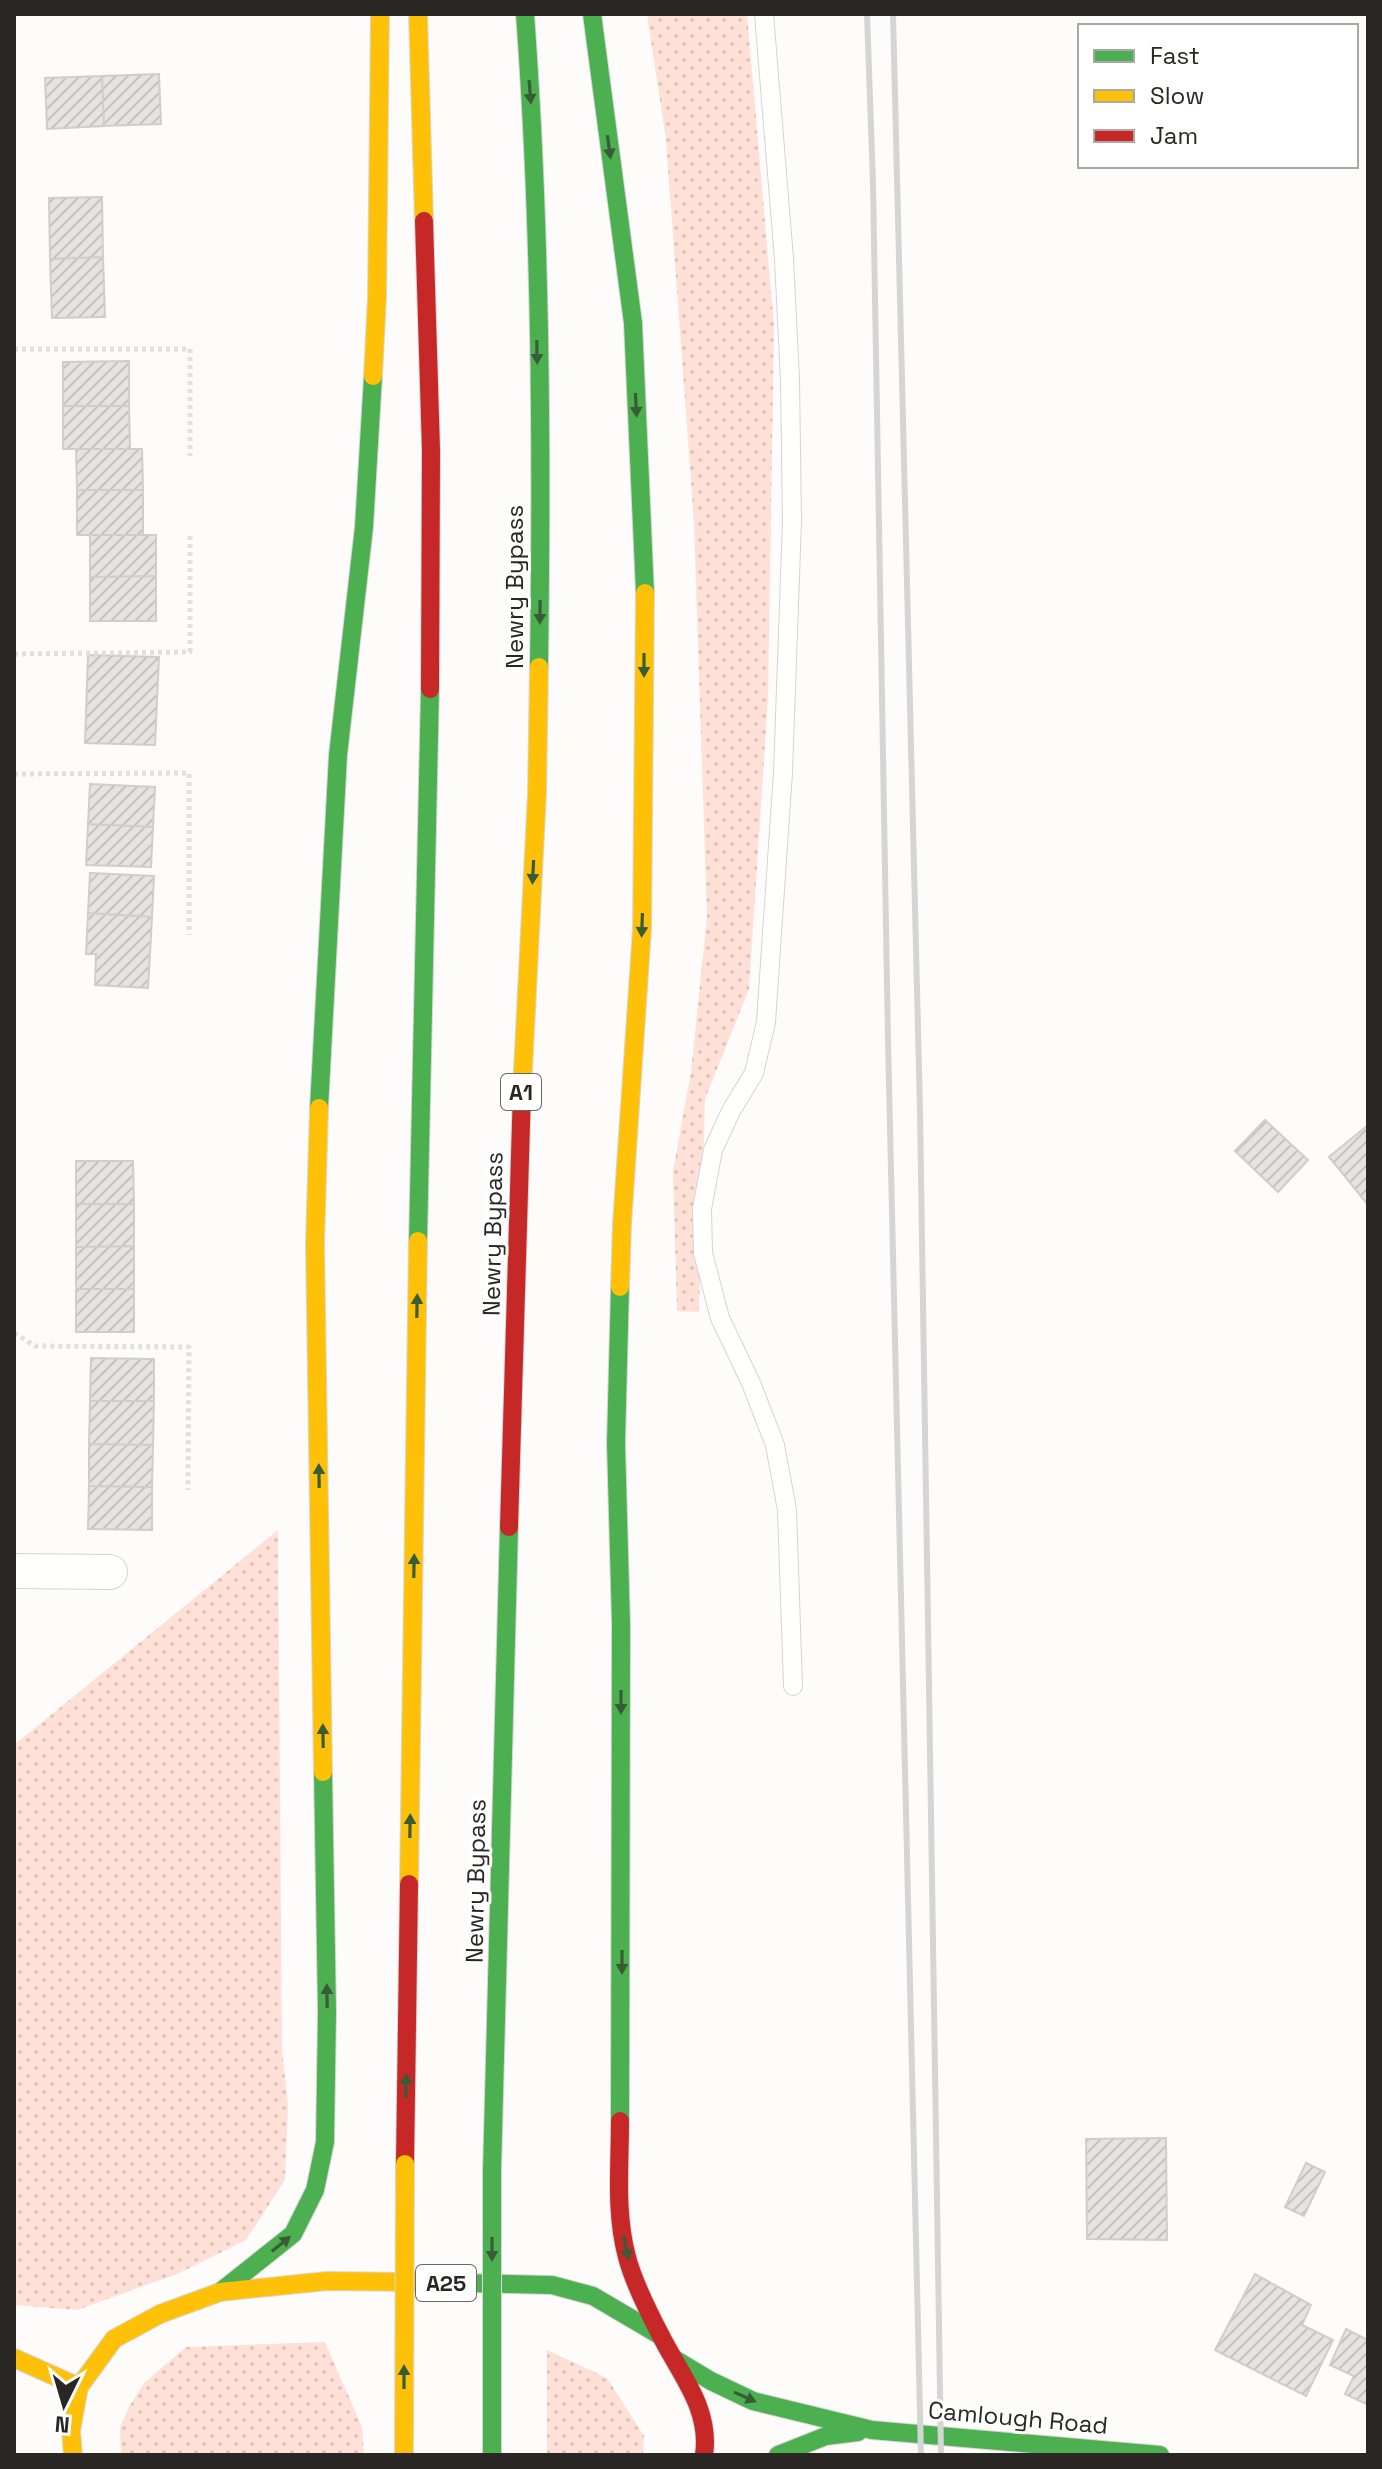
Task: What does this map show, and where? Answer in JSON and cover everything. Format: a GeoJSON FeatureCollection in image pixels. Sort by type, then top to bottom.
{"type":"FeatureCollection","features":[{"type":"Feature","properties":{"kind":"main road"},"geometry":{"type":"LineString","coordinates":[[220,2292],[293,2234],[315,2190],[325,2142],[327,2012],[315,1243],[321,1033],[338,755],[364,527],[376,312],[380,14]]}},
{"type":"Feature","properties":{"kind":"main road"},"geometry":{"type":"LineString","coordinates":[[404,2455],[417,1261],[430,776],[431,450],[418,14]]}},
{"type":"Feature","properties":{"kind":"main road","name":"Newry Bypass"},"geometry":{"type":"LineString","coordinates":[[492,2455],[492,2171],[519,1159],[537,793],[541,553],[533,124],[525,14]]}},
{"type":"Feature","properties":{"kind":"main road"},"geometry":{"type":"LineString","coordinates":[[592,14],[633,323],[645,583],[642,929],[622,1224],[616,1443],[621,1624],[619,2209],[627,2258],[661,2336]]}},
{"type":"Feature","properties":{"kind":"main road","name":"A25"},"geometry":{"type":"LineString","coordinates":[[73,2455],[71,2431],[79,2387],[114,2339],[160,2314],[220,2292],[327,2281],[552,2285],[593,2296],[661,2336],[697,2399],[706,2441],[704,2455]]}},
{"type":"Feature","properties":{"kind":"main road"},"geometry":{"type":"LineString","coordinates":[[14,2358],[79,2387]]}},
{"type":"Feature","properties":{"kind":"main road","name":"A25"},"geometry":{"type":"LineString","coordinates":[[676,2360],[753,2401],[872,2430]]}},
{"type":"Feature","properties":{"kind":"main road","name":"A25"},"geometry":{"type":"LineString","coordinates":[[778,2455],[826,2436],[872,2430]]}},
{"type":"Feature","properties":{"kind":"main road","name":"Camlough Road"},"geometry":{"type":"LineString","coordinates":[[872,2430],[1158,2455]]}},
{"type":"Feature","properties":{"kind":"street"},"geometry":{"type":"LineString","coordinates":[[14,1571],[110,1572]]}},
{"type":"Feature","properties":{"kind":"lane"},"geometry":{"type":"LineString","coordinates":[[764,14],[782,228],[790,380],[792,521],[783,772],[766,1022],[754,1073],[731,1111],[713,1150],[702,1209],[703,1253],[720,1318],[751,1383],[775,1445],[787,1510],[793,1686]]}},
{"type":"Feature","properties":{"kind":"path"},"geometry":{"type":"LineString","coordinates":[[14,349],[190,349],[190,456]]}},
{"type":"Feature","properties":{"kind":"path"},"geometry":{"type":"LineString","coordinates":[[14,654],[190,652],[190,535]]}},
{"type":"Feature","properties":{"kind":"path"},"geometry":{"type":"LineString","coordinates":[[14,774],[189,773],[189,935]]}},
{"type":"Feature","properties":{"kind":"path"},"geometry":{"type":"LineString","coordinates":[[14,1333],[35,1346],[189,1347],[188,1490]]}},
{"type":"Feature","properties":{"kind":"shaded area"},"geometry":{"type":"Polygon","coordinates":[[[647,14],[747,14],[774,326],[768,698],[749,989],[705,1099],[699,1312],[677,1311],[673,1171],[691,1072],[707,917],[694,522],[666,140],[647,14]]]}},
{"type":"Feature","properties":{"kind":"shaded area"},"geometry":{"type":"Polygon","coordinates":[[[278,1530],[282,2049],[288,2105],[285,2180],[246,2240],[177,2274],[77,2310],[14,2305],[14,1745],[278,1530]]]}},
{"type":"Feature","properties":{"kind":"shaded area"},"geometry":{"type":"Polygon","coordinates":[[[325,2342],[362,2427],[364,2455],[121,2455],[120,2427],[129,2407],[144,2383],[186,2347],[325,2342]]]}},
{"type":"Feature","properties":{"kind":"shaded area"},"geometry":{"type":"Polygon","coordinates":[[[547,2350],[607,2378],[644,2436],[643,2455],[547,2455],[547,2350]]]}},
{"type":"Feature","properties":{"kind":"building"},"geometry":{"type":"Polygon","coordinates":[[[159,74],[161,124],[104,126],[102,76],[159,74]]]}},
{"type":"Feature","properties":{"kind":"building"},"geometry":{"type":"Polygon","coordinates":[[[102,76],[104,126],[47,129],[45,78],[102,76]]]}},
{"type":"Feature","properties":{"kind":"building"},"geometry":{"type":"Polygon","coordinates":[[[102,197],[103,257],[50,259],[49,198],[102,197]]]}},
{"type":"Feature","properties":{"kind":"building"},"geometry":{"type":"Polygon","coordinates":[[[103,257],[105,317],[52,318],[50,259],[103,257]]]}},
{"type":"Feature","properties":{"kind":"building"},"geometry":{"type":"Polygon","coordinates":[[[129,361],[129,406],[63,406],[63,362],[129,361]]]}},
{"type":"Feature","properties":{"kind":"building"},"geometry":{"type":"Polygon","coordinates":[[[63,406],[129,406],[130,449],[63,449],[63,406]]]}},
{"type":"Feature","properties":{"kind":"building"},"geometry":{"type":"Polygon","coordinates":[[[76,449],[142,449],[143,490],[77,490],[76,449]]]}},
{"type":"Feature","properties":{"kind":"building"},"geometry":{"type":"Polygon","coordinates":[[[77,490],[143,490],[143,535],[77,535],[77,490]]]}},
{"type":"Feature","properties":{"kind":"building"},"geometry":{"type":"Polygon","coordinates":[[[90,535],[156,535],[156,576],[90,577],[90,535]]]}},
{"type":"Feature","properties":{"kind":"building"},"geometry":{"type":"Polygon","coordinates":[[[156,576],[156,621],[90,621],[90,577],[156,576]]]}},
{"type":"Feature","properties":{"kind":"building"},"geometry":{"type":"Polygon","coordinates":[[[88,655],[159,657],[155,745],[85,743],[88,655]]]}},
{"type":"Feature","properties":{"kind":"building"},"geometry":{"type":"Polygon","coordinates":[[[90,784],[155,787],[153,827],[88,824],[90,784]]]}},
{"type":"Feature","properties":{"kind":"building"},"geometry":{"type":"Polygon","coordinates":[[[88,824],[153,827],[151,867],[86,865],[88,824]]]}},
{"type":"Feature","properties":{"kind":"building"},"geometry":{"type":"Polygon","coordinates":[[[90,873],[154,876],[152,917],[88,913],[90,873]]]}},
{"type":"Feature","properties":{"kind":"building"},"geometry":{"type":"Polygon","coordinates":[[[88,913],[152,917],[148,988],[95,985],[96,954],[86,954],[88,913]]]}},
{"type":"Feature","properties":{"kind":"building"},"geometry":{"type":"Polygon","coordinates":[[[1265,1120],[1308,1160],[1278,1192],[1235,1151],[1265,1120]]]}},
{"type":"Feature","properties":{"kind":"building"},"geometry":{"type":"Polygon","coordinates":[[[1368,1125],[1368,1205],[1329,1157],[1368,1125]]]}},
{"type":"Feature","properties":{"kind":"building"},"geometry":{"type":"Polygon","coordinates":[[[76,1161],[133,1161],[134,1204],[76,1204],[76,1161]]]}},
{"type":"Feature","properties":{"kind":"building"},"geometry":{"type":"Polygon","coordinates":[[[76,1204],[134,1204],[134,1246],[76,1247],[76,1204]]]}},
{"type":"Feature","properties":{"kind":"building"},"geometry":{"type":"Polygon","coordinates":[[[134,1246],[134,1289],[76,1289],[76,1247],[134,1246]]]}},
{"type":"Feature","properties":{"kind":"building"},"geometry":{"type":"Polygon","coordinates":[[[76,1289],[134,1289],[134,1332],[76,1332],[76,1289]]]}},
{"type":"Feature","properties":{"kind":"building"},"geometry":{"type":"Polygon","coordinates":[[[91,1358],[154,1359],[154,1401],[90,1401],[91,1358]]]}},
{"type":"Feature","properties":{"kind":"building"},"geometry":{"type":"Polygon","coordinates":[[[90,1401],[154,1401],[153,1445],[89,1444],[90,1401]]]}},
{"type":"Feature","properties":{"kind":"building"},"geometry":{"type":"Polygon","coordinates":[[[89,1444],[153,1445],[152,1487],[89,1486],[89,1444]]]}},
{"type":"Feature","properties":{"kind":"building"},"geometry":{"type":"Polygon","coordinates":[[[89,1486],[152,1487],[152,1530],[88,1529],[89,1486]]]}},
{"type":"Feature","properties":{"kind":"building"},"geometry":{"type":"Polygon","coordinates":[[[1166,2138],[1167,2240],[1087,2239],[1086,2139],[1166,2138]]]}},
{"type":"Feature","properties":{"kind":"building"},"geometry":{"type":"Polygon","coordinates":[[[1306,2163],[1325,2172],[1304,2216],[1285,2207],[1306,2163]]]}},
{"type":"Feature","properties":{"kind":"building"},"geometry":{"type":"Polygon","coordinates":[[[1255,2274],[1311,2305],[1302,2325],[1333,2340],[1306,2396],[1215,2350],[1255,2274]]]}},
{"type":"Feature","properties":{"kind":"building"},"geometry":{"type":"Polygon","coordinates":[[[1346,2329],[1368,2340],[1368,2405],[1345,2394],[1354,2376],[1330,2365],[1346,2329]]]}},
{"type":"Feature","properties":{"kind":"railway"},"geometry":{"type":"LineString","coordinates":[[867,14],[921,2455]]}},
{"type":"Feature","properties":{"kind":"railway"},"geometry":{"type":"LineString","coordinates":[[893,14],[920,1111],[941,2455]]}},
{"type":"Feature","properties":{"kind":"traffic: fast"},"geometry":{"type":"LineString","coordinates":[[525,14],[539,340],[539,667]]}},
{"type":"Feature","properties":{"kind":"traffic: fast"},"geometry":{"type":"LineString","coordinates":[[592,14],[633,323],[645,593]]}},
{"type":"Feature","properties":{"kind":"traffic: fast"},"geometry":{"type":"LineString","coordinates":[[319,1108],[338,755],[364,527],[373,376]]}},
{"type":"Feature","properties":{"kind":"traffic: fast"},"geometry":{"type":"LineString","coordinates":[[418,1241],[430,689]]}},
{"type":"Feature","properties":{"kind":"traffic: fast"},"geometry":{"type":"LineString","coordinates":[[620,1287],[616,1443],[621,1624],[620,2121]]}},
{"type":"Feature","properties":{"kind":"traffic: fast"},"geometry":{"type":"LineString","coordinates":[[492,2171],[509,1527]]}},
{"type":"Feature","properties":{"kind":"traffic: fast"},"geometry":{"type":"LineString","coordinates":[[220,2292],[293,2234],[315,2190],[325,2142],[327,2012],[323,1772]]}},
{"type":"Feature","properties":{"kind":"traffic: fast"},"geometry":{"type":"LineString","coordinates":[[492,2171],[492,2455]]}},
{"type":"Feature","properties":{"kind":"traffic: fast"},"geometry":{"type":"LineString","coordinates":[[409,2282],[552,2285],[593,2296],[661,2336]]}},
{"type":"Feature","properties":{"kind":"traffic: fast"},"geometry":{"type":"LineString","coordinates":[[676,2360],[753,2401],[872,2430],[1160,2455]]}},
{"type":"Feature","properties":{"kind":"traffic: fast"},"geometry":{"type":"LineString","coordinates":[[778,2455],[826,2436],[858,2432]]}},
{"type":"Feature","properties":{"kind":"traffic: slow"},"geometry":{"type":"LineString","coordinates":[[373,376],[377,297],[380,14]]}},
{"type":"Feature","properties":{"kind":"traffic: slow"},"geometry":{"type":"LineString","coordinates":[[418,14],[424,221]]}},
{"type":"Feature","properties":{"kind":"traffic: slow"},"geometry":{"type":"LineString","coordinates":[[620,1287],[642,929],[645,593]]}},
{"type":"Feature","properties":{"kind":"traffic: slow"},"geometry":{"type":"LineString","coordinates":[[522,1090],[537,793],[539,667]]}},
{"type":"Feature","properties":{"kind":"traffic: slow"},"geometry":{"type":"LineString","coordinates":[[319,1108],[315,1243],[323,1772]]}},
{"type":"Feature","properties":{"kind":"traffic: slow"},"geometry":{"type":"LineString","coordinates":[[409,1884],[418,1241]]}},
{"type":"Feature","properties":{"kind":"traffic: slow"},"geometry":{"type":"LineString","coordinates":[[404,2455],[405,2164]]}},
{"type":"Feature","properties":{"kind":"traffic: slow"},"geometry":{"type":"LineString","coordinates":[[73,2455],[71,2431],[79,2387],[114,2339],[160,2314],[220,2292],[327,2281],[409,2282]]}},
{"type":"Feature","properties":{"kind":"traffic: slow"},"geometry":{"type":"LineString","coordinates":[[14,2358],[79,2387]]}},
{"type":"Feature","properties":{"kind":"traffic: jam"},"geometry":{"type":"LineString","coordinates":[[424,221],[431,450],[430,689]]}},
{"type":"Feature","properties":{"kind":"traffic: jam"},"geometry":{"type":"LineString","coordinates":[[509,1527],[522,1090]]}},
{"type":"Feature","properties":{"kind":"traffic: jam"},"geometry":{"type":"LineString","coordinates":[[405,2164],[409,1884]]}},
{"type":"Feature","properties":{"kind":"traffic: jam"},"geometry":{"type":"LineString","coordinates":[[620,2121],[620,2206],[627,2257],[647,2307],[698,2407],[703,2422],[704,2455]]}}]}
